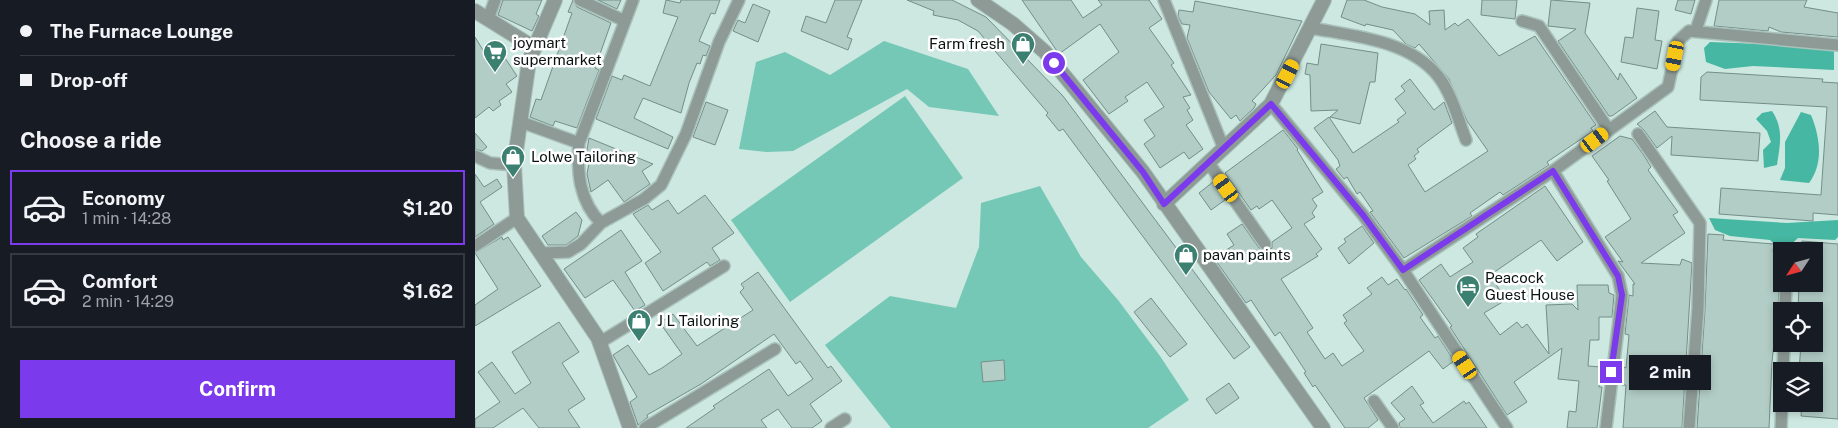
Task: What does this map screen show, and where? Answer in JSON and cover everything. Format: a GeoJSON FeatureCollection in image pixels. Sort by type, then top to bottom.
{"type":"FeatureCollection","features":[{"type":"Feature","properties":{"kind":"street"},"geometry":{"type":"LineString","coordinates":[[488,19],[495,0]]}},
{"type":"Feature","properties":{"kind":"street"},"geometry":{"type":"LineString","coordinates":[[555,0],[533,47],[529,61],[514,165],[517,218],[582,312],[599,343],[630,428]]}},
{"type":"Feature","properties":{"kind":"street"},"geometry":{"type":"LineString","coordinates":[[580,0],[625,21]]}},
{"type":"Feature","properties":{"kind":"street"},"geometry":{"type":"LineString","coordinates":[[601,223],[589,207],[581,188],[577,161],[579,143],[633,0]]}},
{"type":"Feature","properties":{"kind":"street"},"geometry":{"type":"LineString","coordinates":[[542,253],[568,252],[586,240],[601,223],[655,192],[667,175],[686,134],[719,42],[739,0]]}},
{"type":"Feature","properties":{"kind":"street"},"geometry":{"type":"LineString","coordinates":[[978,0],[1013,24],[1045,52],[1143,172],[1323,428]]}},
{"type":"Feature","properties":{"kind":"street"},"geometry":{"type":"LineString","coordinates":[[1164,0],[1224,149]]}},
{"type":"Feature","properties":{"kind":"street"},"geometry":{"type":"LineString","coordinates":[[1164,204],[1271,104],[1324,0]]}},
{"type":"Feature","properties":{"kind":"street"},"geometry":{"type":"LineString","coordinates":[[1695,30],[1707,0]]}},
{"type":"Feature","properties":{"kind":"street"},"geometry":{"type":"LineString","coordinates":[[475,11],[533,47]]}},
{"type":"Feature","properties":{"kind":"street"},"geometry":{"type":"LineString","coordinates":[[1522,21],[1539,26],[1609,130]]}},
{"type":"Feature","properties":{"kind":"street"},"geometry":{"type":"LineString","coordinates":[[1311,28],[1393,46],[1415,57],[1437,76],[1451,99],[1466,140]]}},
{"type":"Feature","properties":{"kind":"street"},"geometry":{"type":"LineString","coordinates":[[1403,270],[1553,171],[1667,87],[1680,36],[1689,30],[1838,45]]}},
{"type":"Feature","properties":{"kind":"street"},"geometry":{"type":"LineString","coordinates":[[1271,104],[1363,215],[1403,270],[1507,428]]}},
{"type":"Feature","properties":{"kind":"street"},"geometry":{"type":"LineString","coordinates":[[521,122],[579,143]]}},
{"type":"Feature","properties":{"kind":"street"},"geometry":{"type":"LineString","coordinates":[[1638,134],[1700,223],[1698,308],[1689,428]]}},
{"type":"Feature","properties":{"kind":"street"},"geometry":{"type":"LineString","coordinates":[[475,156],[490,164],[514,165]]}},
{"type":"Feature","properties":{"kind":"street"},"geometry":{"type":"LineString","coordinates":[[1207,162],[1265,244]]}},
{"type":"Feature","properties":{"kind":"street"},"geometry":{"type":"LineString","coordinates":[[1553,171],[1618,276],[1622,295],[1606,428]]}},
{"type":"Feature","properties":{"kind":"street"},"geometry":{"type":"LineString","coordinates":[[475,246],[517,218]]}},
{"type":"Feature","properties":{"kind":"street"},"geometry":{"type":"LineString","coordinates":[[599,343],[725,266]]}},
{"type":"Feature","properties":{"kind":"street"},"geometry":{"type":"LineString","coordinates":[[645,428],[775,350]]}},
{"type":"Feature","properties":{"kind":"street"},"geometry":{"type":"LineString","coordinates":[[1374,401],[1393,428]]}},
{"type":"Feature","properties":{"kind":"street"},"geometry":{"type":"LineString","coordinates":[[1781,428],[1782,412]]}},
{"type":"Feature","properties":{"kind":"street"},"geometry":{"type":"LineString","coordinates":[[831,428],[845,419]]}},
{"type":"Feature","properties":{"kind":"green space"},"geometry":{"type":"Polygon","coordinates":[[[884,41],[968,69],[999,116],[929,107],[907,89],[793,151],[767,152],[739,149],[756,62],[785,52],[830,75],[884,41]]]}},
{"type":"Feature","properties":{"kind":"green space"},"geometry":{"type":"Polygon","coordinates":[[[1710,42],[1834,47],[1834,70],[1753,66],[1725,69],[1706,62],[1704,48],[1710,42]]]}},
{"type":"Feature","properties":{"kind":"green space"},"geometry":{"type":"Polygon","coordinates":[[[905,96],[963,178],[790,302],[731,220],[905,96]]]}},
{"type":"Feature","properties":{"kind":"green space"},"geometry":{"type":"Polygon","coordinates":[[[1772,111],[1780,130],[1777,165],[1764,168],[1763,150],[1771,142],[1767,131],[1756,119],[1762,113],[1772,111]]]}},
{"type":"Feature","properties":{"kind":"green space"},"geometry":{"type":"Polygon","coordinates":[[[1801,112],[1811,115],[1817,132],[1819,158],[1814,175],[1809,183],[1780,180],[1785,168],[1785,142],[1801,112]]]}},
{"type":"Feature","properties":{"kind":"green space"},"geometry":{"type":"Polygon","coordinates":[[[1040,186],[1081,257],[1118,300],[1160,356],[1189,400],[1148,428],[891,428],[825,345],[890,296],[956,308],[979,247],[981,203],[1040,186]]]}},
{"type":"Feature","properties":{"kind":"green space"},"geometry":{"type":"Polygon","coordinates":[[[1709,218],[1787,223],[1838,220],[1838,237],[1835,240],[1798,238],[1794,242],[1773,243],[1770,240],[1730,236],[1715,230],[1709,218]]]}},
{"type":"Feature","properties":{"kind":"building"},"geometry":{"type":"Polygon","coordinates":[[[503,0],[542,0],[536,14],[539,16],[532,31],[498,15],[503,0]]]}},
{"type":"Feature","properties":{"kind":"building"},"geometry":{"type":"Polygon","coordinates":[[[573,0],[577,7],[611,23],[595,68],[599,70],[577,128],[555,121],[553,126],[530,117],[536,99],[541,100],[572,13],[568,12],[573,0]]]}},
{"type":"Feature","properties":{"kind":"building"},"geometry":{"type":"Polygon","coordinates":[[[598,0],[621,0],[617,9],[598,0]]]}},
{"type":"Feature","properties":{"kind":"building"},"geometry":{"type":"Polygon","coordinates":[[[666,0],[680,3],[681,0],[720,0],[715,14],[711,13],[699,41],[710,46],[706,56],[703,55],[700,64],[697,63],[689,83],[681,113],[643,98],[634,118],[673,137],[668,149],[596,119],[612,76],[622,80],[624,75],[650,86],[678,17],[663,13],[666,0]]]}},
{"type":"Feature","properties":{"kind":"building"},"geometry":{"type":"Polygon","coordinates":[[[835,0],[862,0],[847,37],[852,39],[848,50],[801,31],[806,16],[826,23],[835,0]]]}},
{"type":"Feature","properties":{"kind":"building"},"geometry":{"type":"Polygon","coordinates":[[[907,0],[952,0],[986,17],[1063,96],[1250,347],[1234,359],[1063,129],[1059,131],[1046,115],[1048,113],[978,31],[958,20],[933,15],[934,11],[907,0]]]}},
{"type":"Feature","properties":{"kind":"building"},"geometry":{"type":"Polygon","coordinates":[[[1022,0],[1071,0],[1083,18],[1102,5],[1098,0],[1149,0],[1162,19],[1149,28],[1174,63],[1171,65],[1191,95],[1183,97],[1190,108],[1187,110],[1193,120],[1186,125],[1203,149],[1189,159],[1184,152],[1160,168],[1144,144],[1155,136],[1144,120],[1164,107],[1147,82],[1125,97],[1128,101],[1109,114],[1083,80],[1119,52],[1100,24],[1059,54],[1022,0]]]}},
{"type":"Feature","properties":{"kind":"building"},"geometry":{"type":"Polygon","coordinates":[[[1347,0],[1364,0],[1382,7],[1415,14],[1430,25],[1429,11],[1444,10],[1445,30],[1455,23],[1458,26],[1468,19],[1499,56],[1535,36],[1596,125],[1591,128],[1593,131],[1547,162],[1549,165],[1503,195],[1500,192],[1470,213],[1472,216],[1404,258],[1370,212],[1373,211],[1360,192],[1357,194],[1347,177],[1344,179],[1336,169],[1340,166],[1338,160],[1314,128],[1329,117],[1353,153],[1399,122],[1397,120],[1406,113],[1395,99],[1405,91],[1401,86],[1410,79],[1434,110],[1444,102],[1452,123],[1417,149],[1419,152],[1414,156],[1416,159],[1408,165],[1425,192],[1488,151],[1467,121],[1449,79],[1419,44],[1415,48],[1406,44],[1393,30],[1366,24],[1365,26],[1341,17],[1347,0]]]}},
{"type":"Feature","properties":{"kind":"building"},"geometry":{"type":"Polygon","coordinates":[[[1482,0],[1517,0],[1515,19],[1481,15],[1482,0]]]}},
{"type":"Feature","properties":{"kind":"building"},"geometry":{"type":"Polygon","coordinates":[[[1551,0],[1590,3],[1585,33],[1618,80],[1620,73],[1637,98],[1612,116],[1609,116],[1558,41],[1576,29],[1548,26],[1551,0]]]}},
{"type":"Feature","properties":{"kind":"building"},"geometry":{"type":"Polygon","coordinates":[[[1678,0],[1695,0],[1691,14],[1675,10],[1678,0]]]}},
{"type":"Feature","properties":{"kind":"building"},"geometry":{"type":"Polygon","coordinates":[[[1719,0],[1807,0],[1804,7],[1838,13],[1838,37],[1781,32],[1769,27],[1768,31],[1714,26],[1719,0]]]}},
{"type":"Feature","properties":{"kind":"building"},"geometry":{"type":"Polygon","coordinates":[[[1195,1],[1302,21],[1276,75],[1252,101],[1256,104],[1254,108],[1240,121],[1236,115],[1231,119],[1209,92],[1187,38],[1190,25],[1182,24],[1178,16],[1179,10],[1193,12],[1195,1]]]}},
{"type":"Feature","properties":{"kind":"building"},"geometry":{"type":"Polygon","coordinates":[[[753,4],[770,11],[758,42],[733,31],[738,20],[745,23],[753,4]]]}},
{"type":"Feature","properties":{"kind":"building"},"geometry":{"type":"Polygon","coordinates":[[[1637,8],[1659,11],[1655,40],[1662,41],[1657,69],[1621,62],[1625,37],[1633,38],[1637,8]]]}},
{"type":"Feature","properties":{"kind":"building"},"geometry":{"type":"Polygon","coordinates":[[[475,37],[489,60],[501,52],[517,76],[506,84],[512,92],[499,101],[501,105],[493,111],[489,107],[475,118],[475,37]]]}},
{"type":"Feature","properties":{"kind":"building"},"geometry":{"type":"Polygon","coordinates":[[[1321,44],[1378,53],[1375,82],[1370,82],[1360,124],[1330,117],[1338,110],[1311,111],[1310,75],[1305,74],[1307,63],[1318,65],[1321,44]]]}},
{"type":"Feature","properties":{"kind":"building"},"geometry":{"type":"Polygon","coordinates":[[[1707,72],[1823,79],[1822,82],[1838,83],[1838,215],[1813,213],[1813,221],[1719,214],[1721,188],[1821,195],[1827,107],[1700,100],[1701,77],[1707,72]]]}},
{"type":"Feature","properties":{"kind":"building"},"geometry":{"type":"Polygon","coordinates":[[[706,102],[728,110],[715,145],[693,137],[706,102]]]}},
{"type":"Feature","properties":{"kind":"building"},"geometry":{"type":"Polygon","coordinates":[[[1655,111],[1667,127],[1760,133],[1758,161],[1671,155],[1672,136],[1657,148],[1644,130],[1637,124],[1655,111]]]}},
{"type":"Feature","properties":{"kind":"building"},"geometry":{"type":"Polygon","coordinates":[[[1283,130],[1298,149],[1323,192],[1312,199],[1317,206],[1312,213],[1315,217],[1304,224],[1322,249],[1316,254],[1318,256],[1281,279],[1313,328],[1307,332],[1325,359],[1333,353],[1342,366],[1364,351],[1344,323],[1347,321],[1343,315],[1372,294],[1367,288],[1382,277],[1388,285],[1397,279],[1406,289],[1423,315],[1420,317],[1435,338],[1438,336],[1454,361],[1443,369],[1429,351],[1364,398],[1378,420],[1368,428],[1345,428],[1315,385],[1313,387],[1304,373],[1306,372],[1280,332],[1275,336],[1251,300],[1246,303],[1214,258],[1234,245],[1227,234],[1242,224],[1259,248],[1265,251],[1272,248],[1272,242],[1292,228],[1272,200],[1259,209],[1257,206],[1251,210],[1225,173],[1283,130]]]}},
{"type":"Feature","properties":{"kind":"building"},"geometry":{"type":"Polygon","coordinates":[[[475,133],[487,147],[482,151],[475,149],[475,133]]]}},
{"type":"Feature","properties":{"kind":"building"},"geometry":{"type":"Polygon","coordinates":[[[1620,136],[1632,139],[1643,154],[1651,167],[1648,170],[1678,212],[1673,215],[1685,233],[1641,263],[1680,265],[1682,259],[1692,263],[1682,428],[1623,428],[1626,385],[1622,385],[1623,367],[1626,368],[1629,335],[1625,334],[1629,295],[1633,296],[1633,284],[1635,284],[1618,261],[1623,262],[1605,237],[1631,219],[1607,181],[1609,180],[1592,156],[1620,136]]]}},
{"type":"Feature","properties":{"kind":"building"},"geometry":{"type":"Polygon","coordinates":[[[589,138],[653,164],[642,171],[650,184],[624,202],[608,180],[591,192],[587,174],[590,158],[586,156],[589,138]]]}},
{"type":"Feature","properties":{"kind":"building"},"geometry":{"type":"Polygon","coordinates":[[[475,174],[484,187],[497,179],[502,187],[480,202],[494,224],[475,237],[475,174]]]}},
{"type":"Feature","properties":{"kind":"building"},"geometry":{"type":"Polygon","coordinates":[[[1213,182],[1225,200],[1211,210],[1199,193],[1213,182]]]}},
{"type":"Feature","properties":{"kind":"building"},"geometry":{"type":"Polygon","coordinates":[[[1545,186],[1583,242],[1557,261],[1541,240],[1490,275],[1506,300],[1484,313],[1500,335],[1517,322],[1522,328],[1527,324],[1549,354],[1546,305],[1572,304],[1578,310],[1577,285],[1608,285],[1609,293],[1614,295],[1612,317],[1599,317],[1599,340],[1590,340],[1588,366],[1601,367],[1599,387],[1602,387],[1597,428],[1567,428],[1569,411],[1576,412],[1579,381],[1558,379],[1562,348],[1514,382],[1527,402],[1507,415],[1450,327],[1452,326],[1419,280],[1441,264],[1450,277],[1473,262],[1463,248],[1478,237],[1476,234],[1545,186]]]}},
{"type":"Feature","properties":{"kind":"building"},"geometry":{"type":"Polygon","coordinates":[[[705,195],[734,233],[712,248],[720,260],[710,266],[707,262],[663,291],[645,263],[661,252],[633,214],[648,205],[652,210],[668,200],[678,214],[705,195]]]}},
{"type":"Feature","properties":{"kind":"building"},"geometry":{"type":"Polygon","coordinates":[[[576,212],[582,220],[578,236],[566,245],[548,245],[542,236],[576,212]]]}},
{"type":"Feature","properties":{"kind":"building"},"geometry":{"type":"Polygon","coordinates":[[[1362,226],[1374,243],[1349,264],[1338,248],[1346,242],[1344,239],[1362,226]]]}},
{"type":"Feature","properties":{"kind":"building"},"geometry":{"type":"Polygon","coordinates":[[[621,230],[642,261],[625,272],[645,305],[635,311],[613,280],[585,298],[564,269],[621,230]]]}},
{"type":"Feature","properties":{"kind":"building"},"geometry":{"type":"Polygon","coordinates":[[[1708,234],[1724,235],[1723,240],[1773,244],[1773,292],[1779,292],[1778,302],[1773,302],[1773,352],[1769,428],[1697,428],[1708,234]]]}},
{"type":"Feature","properties":{"kind":"building"},"geometry":{"type":"Polygon","coordinates":[[[502,237],[503,240],[508,237],[541,286],[475,326],[475,305],[498,289],[475,253],[502,237]]]}},
{"type":"Feature","properties":{"kind":"building"},"geometry":{"type":"Polygon","coordinates":[[[1823,243],[1838,244],[1838,419],[1801,416],[1801,412],[1823,412],[1823,362],[1800,362],[1800,352],[1823,352],[1823,302],[1798,302],[1799,292],[1823,292],[1823,243]]]}},
{"type":"Feature","properties":{"kind":"building"},"geometry":{"type":"Polygon","coordinates":[[[758,272],[828,368],[831,366],[842,381],[810,404],[822,421],[812,428],[792,428],[778,409],[761,420],[767,428],[686,428],[715,408],[713,406],[769,369],[788,396],[813,379],[800,361],[796,364],[774,334],[701,384],[647,415],[648,417],[638,425],[630,402],[637,397],[613,355],[628,345],[649,375],[662,368],[682,354],[660,323],[673,314],[697,346],[753,310],[740,292],[744,288],[741,284],[758,272]]]}},
{"type":"Feature","properties":{"kind":"building"},"geometry":{"type":"Polygon","coordinates":[[[1151,298],[1187,344],[1170,357],[1134,312],[1151,298]]]}},
{"type":"Feature","properties":{"kind":"building"},"geometry":{"type":"Polygon","coordinates":[[[559,322],[579,352],[562,363],[585,399],[568,410],[580,428],[539,428],[523,408],[493,428],[475,428],[475,419],[500,402],[478,372],[492,362],[515,394],[531,383],[512,352],[559,322]]]}},
{"type":"Feature","properties":{"kind":"building"},"geometry":{"type":"Polygon","coordinates":[[[1004,360],[1005,380],[983,382],[981,362],[1004,360]]]}},
{"type":"Feature","properties":{"kind":"building"},"geometry":{"type":"Polygon","coordinates":[[[1229,383],[1239,398],[1216,414],[1206,399],[1229,383]]]}},
{"type":"Feature","properties":{"kind":"building"},"geometry":{"type":"Polygon","coordinates":[[[1412,386],[1424,403],[1420,405],[1433,423],[1464,401],[1466,404],[1469,402],[1487,428],[1400,428],[1399,423],[1405,419],[1391,403],[1412,386]]]}},
{"type":"Feature","properties":{"kind":"place","name":"Farm fresh"},"geometry":{"type":"Point","coordinates":[1023,65]}},
{"type":"Feature","properties":{"kind":"place","name":"joymart supermarket"},"geometry":{"type":"Point","coordinates":[495,73]}},
{"type":"Feature","properties":{"kind":"place","name":"Lolwe Tailoring"},"geometry":{"type":"Point","coordinates":[513,178]}},
{"type":"Feature","properties":{"kind":"place","name":"pavan paints"},"geometry":{"type":"Point","coordinates":[1186,276]}},
{"type":"Feature","properties":{"kind":"place","name":"Peacock Guest House"},"geometry":{"type":"Point","coordinates":[1468,308]}},
{"type":"Feature","properties":{"kind":"place","name":"J L Tailoring"},"geometry":{"type":"Point","coordinates":[639,342]}},
{"type":"Feature","properties":{"kind":"route"},"geometry":{"type":"LineString","coordinates":[[1054,63],[1143,172],[1164,204],[1271,104],[1363,215],[1403,270],[1553,171],[1618,276],[1622,295],[1611,372]]}}]}
